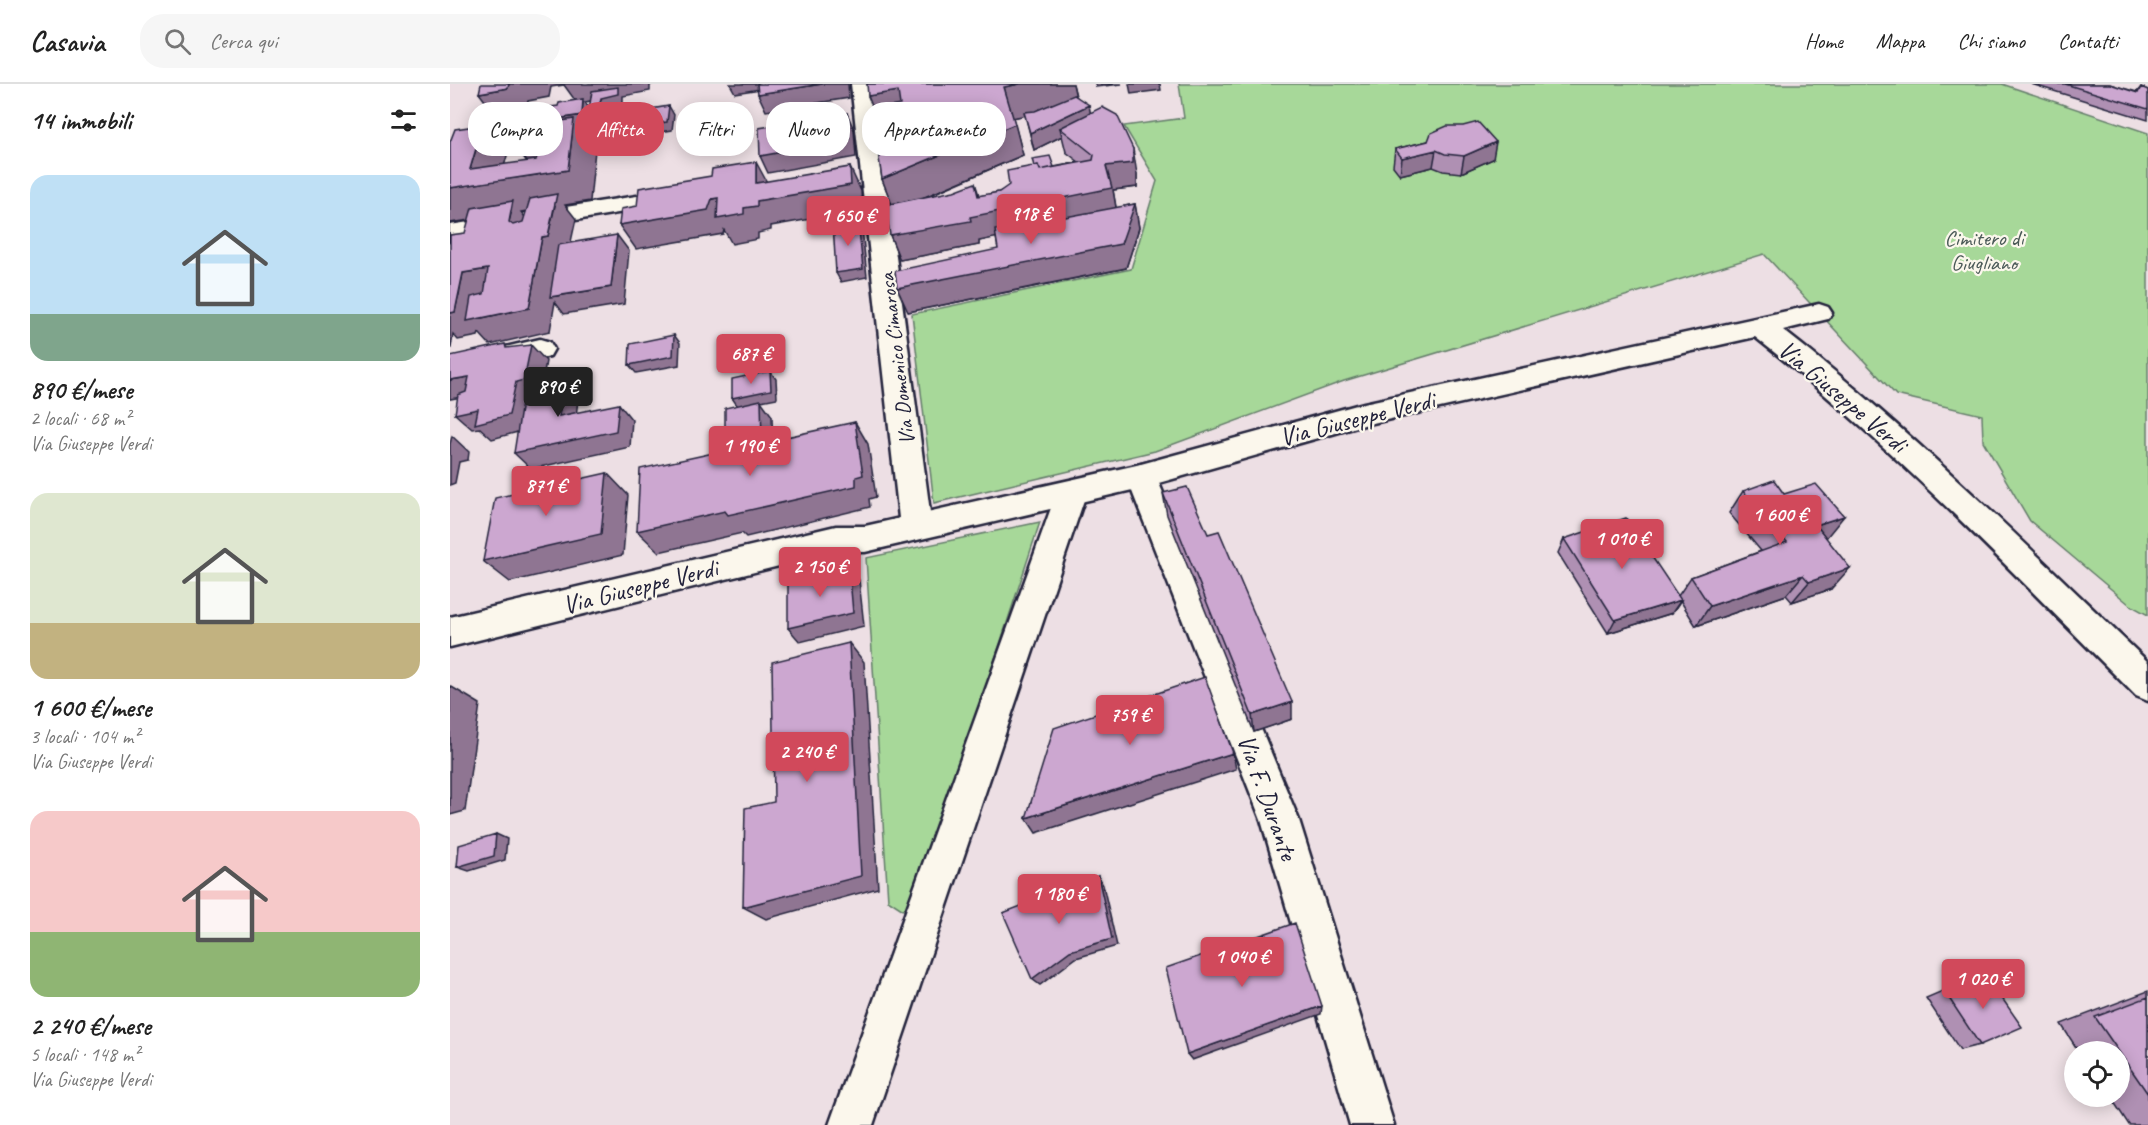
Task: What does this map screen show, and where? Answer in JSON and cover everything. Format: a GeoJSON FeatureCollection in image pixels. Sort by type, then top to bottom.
{"type":"FeatureCollection","features":[{"type":"Feature","properties":{"kind":"street","name":"Via Domenico Cimarosa"},"geometry":{"type":"LineString","coordinates":[[862,84],[861,166],[916,526]]}},
{"type":"Feature","properties":{"kind":"street"},"geometry":{"type":"LineString","coordinates":[[450,233],[709,191]]}},
{"type":"Feature","properties":{"kind":"street"},"geometry":{"type":"LineString","coordinates":[[1758,325],[1819,313]]}},
{"type":"Feature","properties":{"kind":"street","name":"Via Giuseppe Verdi"},"geometry":{"type":"LineString","coordinates":[[450,632],[836,539],[865,539],[916,526],[1071,494],[1364,414],[1758,325],[1813,368],[1914,456],[2146,682]]}},
{"type":"Feature","properties":{"kind":"street"},"geometry":{"type":"LineString","coordinates":[[450,370],[540,349]]}},
{"type":"Feature","properties":{"kind":"street","name":"Via F. Durante"},"geometry":{"type":"LineString","coordinates":[[1141,476],[1280,820],[1372,1125]]}},
{"type":"Feature","properties":{"kind":"street"},"geometry":{"type":"LineString","coordinates":[[851,1125],[1071,494]]}},
{"type":"Feature","properties":{"kind":"green space","name":"Cimitero di Giugliano"},"geometry":{"type":"Polygon","coordinates":[[[1179,84],[2002,84],[2148,133],[2148,615],[2130,605],[2030,521],[1983,441],[1982,415],[1896,395],[1764,254],[1344,381],[1155,451],[934,503],[912,314],[1131,269],[1157,181],[1124,126],[1184,118],[1179,84]]]}},
{"type":"Feature","properties":{"kind":"green space"},"geometry":{"type":"Polygon","coordinates":[[[1040,522],[911,915],[888,900],[866,558],[1040,522]]]}},
{"type":"Feature","properties":{"kind":"building"},"geometry":{"type":"Polygon","coordinates":[[[481,84],[509,84],[508,88],[479,93],[481,84]]]}},
{"type":"Feature","properties":{"kind":"building"},"geometry":{"type":"Polygon","coordinates":[[[757,84],[822,84],[758,94],[757,84]]]}},
{"type":"Feature","properties":{"kind":"building"},"geometry":{"type":"Polygon","coordinates":[[[867,84],[1020,84],[1004,87],[1015,124],[1006,128],[1006,102],[900,102],[898,91],[868,96],[867,84]]]}},
{"type":"Feature","properties":{"kind":"building"},"geometry":{"type":"Polygon","coordinates":[[[2065,84],[2110,84],[2138,93],[2141,87],[2148,90],[2148,109],[2065,84]]]}},
{"type":"Feature","properties":{"kind":"building"},"geometry":{"type":"Polygon","coordinates":[[[618,87],[618,94],[601,98],[600,102],[590,102],[592,91],[618,87]]]}},
{"type":"Feature","properties":{"kind":"building"},"geometry":{"type":"Polygon","coordinates":[[[1074,95],[1089,105],[1030,133],[1024,112],[1035,111],[1074,95]]]}},
{"type":"Feature","properties":{"kind":"building"},"geometry":{"type":"Polygon","coordinates":[[[583,99],[583,102],[575,102],[575,116],[563,118],[563,102],[583,99]]]}},
{"type":"Feature","properties":{"kind":"building"},"geometry":{"type":"Polygon","coordinates":[[[669,106],[667,122],[664,122],[664,107],[669,106]]]}},
{"type":"Feature","properties":{"kind":"building"},"geometry":{"type":"Polygon","coordinates":[[[1102,107],[1117,115],[1133,149],[1133,163],[1106,166],[1112,188],[970,217],[971,221],[890,235],[885,205],[954,191],[975,183],[978,196],[999,192],[1009,185],[1007,171],[1038,165],[1040,170],[1093,160],[1094,155],[1060,128],[1102,107]]]}},
{"type":"Feature","properties":{"kind":"building"},"geometry":{"type":"Polygon","coordinates":[[[574,119],[568,170],[450,188],[450,142],[455,129],[468,127],[468,156],[474,156],[470,169],[536,160],[537,156],[563,156],[563,121],[574,119]]]}},
{"type":"Feature","properties":{"kind":"building"},"geometry":{"type":"Polygon","coordinates":[[[1478,122],[1496,142],[1464,156],[1445,154],[1436,150],[1402,158],[1395,149],[1428,141],[1431,133],[1447,126],[1463,126],[1478,122]]]}},
{"type":"Feature","properties":{"kind":"building"},"geometry":{"type":"Polygon","coordinates":[[[766,127],[766,155],[760,156],[759,128],[766,127]]]}},
{"type":"Feature","properties":{"kind":"building"},"geometry":{"type":"Polygon","coordinates":[[[879,156],[938,156],[882,179],[879,156]]]}},
{"type":"Feature","properties":{"kind":"building"},"geometry":{"type":"Polygon","coordinates":[[[1050,156],[1054,167],[1040,170],[1038,165],[1034,166],[1032,159],[1050,156]]]}},
{"type":"Feature","properties":{"kind":"building"},"geometry":{"type":"Polygon","coordinates":[[[756,162],[756,183],[850,167],[851,185],[757,201],[757,206],[744,208],[744,214],[717,219],[718,198],[712,199],[708,210],[619,225],[621,209],[637,206],[639,188],[711,176],[712,169],[756,162]]]}},
{"type":"Feature","properties":{"kind":"building"},"geometry":{"type":"Polygon","coordinates":[[[557,194],[548,236],[542,237],[529,308],[467,321],[471,297],[484,294],[488,269],[463,273],[455,312],[450,313],[450,235],[465,233],[472,208],[513,201],[509,222],[513,225],[523,222],[530,199],[557,194]]]}},
{"type":"Feature","properties":{"kind":"building"},"geometry":{"type":"Polygon","coordinates":[[[1135,204],[1121,244],[897,288],[895,271],[998,249],[995,230],[1135,204]]]}},
{"type":"Feature","properties":{"kind":"building"},"geometry":{"type":"Polygon","coordinates":[[[858,220],[863,269],[836,273],[833,224],[858,220]]]}},
{"type":"Feature","properties":{"kind":"building"},"geometry":{"type":"Polygon","coordinates":[[[617,235],[611,287],[550,297],[558,245],[617,235]]]}},
{"type":"Feature","properties":{"kind":"building"},"geometry":{"type":"Polygon","coordinates":[[[674,335],[673,356],[629,365],[630,344],[674,335]]]}},
{"type":"Feature","properties":{"kind":"building"},"geometry":{"type":"Polygon","coordinates":[[[505,344],[506,348],[531,345],[524,380],[516,382],[509,415],[475,424],[478,409],[455,414],[458,395],[466,392],[469,377],[450,380],[450,356],[505,344]]]}},
{"type":"Feature","properties":{"kind":"building"},"geometry":{"type":"Polygon","coordinates":[[[770,371],[771,390],[732,398],[732,379],[770,371]]]}},
{"type":"Feature","properties":{"kind":"building"},"geometry":{"type":"Polygon","coordinates":[[[564,376],[559,416],[619,404],[616,431],[514,453],[525,384],[564,376]]]}},
{"type":"Feature","properties":{"kind":"building"},"geometry":{"type":"Polygon","coordinates":[[[761,400],[762,442],[725,450],[725,408],[761,400]]]}},
{"type":"Feature","properties":{"kind":"building"},"geometry":{"type":"Polygon","coordinates":[[[855,422],[863,475],[856,477],[856,486],[728,515],[725,511],[637,531],[640,469],[855,422]]]}},
{"type":"Feature","properties":{"kind":"building"},"geometry":{"type":"Polygon","coordinates":[[[607,473],[601,534],[483,561],[495,498],[607,473]]]}},
{"type":"Feature","properties":{"kind":"building"},"geometry":{"type":"Polygon","coordinates":[[[1774,480],[1784,494],[1816,484],[1844,516],[1816,525],[1850,568],[1809,582],[1803,575],[1710,606],[1691,577],[1787,542],[1743,491],[1774,480]]]}},
{"type":"Feature","properties":{"kind":"building"},"geometry":{"type":"Polygon","coordinates":[[[1187,487],[1208,534],[1219,531],[1292,702],[1252,715],[1163,493],[1187,487]]]}},
{"type":"Feature","properties":{"kind":"building"},"geometry":{"type":"Polygon","coordinates":[[[1626,518],[1681,600],[1615,620],[1564,539],[1626,518]]]}},
{"type":"Feature","properties":{"kind":"building"},"geometry":{"type":"Polygon","coordinates":[[[849,566],[853,613],[788,628],[788,583],[849,566]]]}},
{"type":"Feature","properties":{"kind":"building"},"geometry":{"type":"Polygon","coordinates":[[[849,643],[861,876],[743,907],[745,808],[774,802],[772,662],[849,643]]]}},
{"type":"Feature","properties":{"kind":"building"},"geometry":{"type":"Polygon","coordinates":[[[1205,677],[1233,753],[1026,818],[1054,728],[1205,677]]]}},
{"type":"Feature","properties":{"kind":"building"},"geometry":{"type":"Polygon","coordinates":[[[496,834],[494,856],[457,867],[459,845],[496,834]]]}},
{"type":"Feature","properties":{"kind":"building"},"geometry":{"type":"Polygon","coordinates":[[[1098,876],[1112,939],[1070,951],[1032,979],[1003,913],[1098,876]]]}},
{"type":"Feature","properties":{"kind":"building"},"geometry":{"type":"Polygon","coordinates":[[[1295,923],[1322,1006],[1187,1054],[1166,968],[1295,923]]]}},
{"type":"Feature","properties":{"kind":"building"},"geometry":{"type":"Polygon","coordinates":[[[1986,975],[2022,1027],[1980,1045],[1945,992],[1986,975]]]}},
{"type":"Feature","properties":{"kind":"building"},"geometry":{"type":"Polygon","coordinates":[[[2148,997],[2148,1094],[2130,1068],[2130,1041],[2112,1041],[2095,1017],[2148,997]]]}}]}
